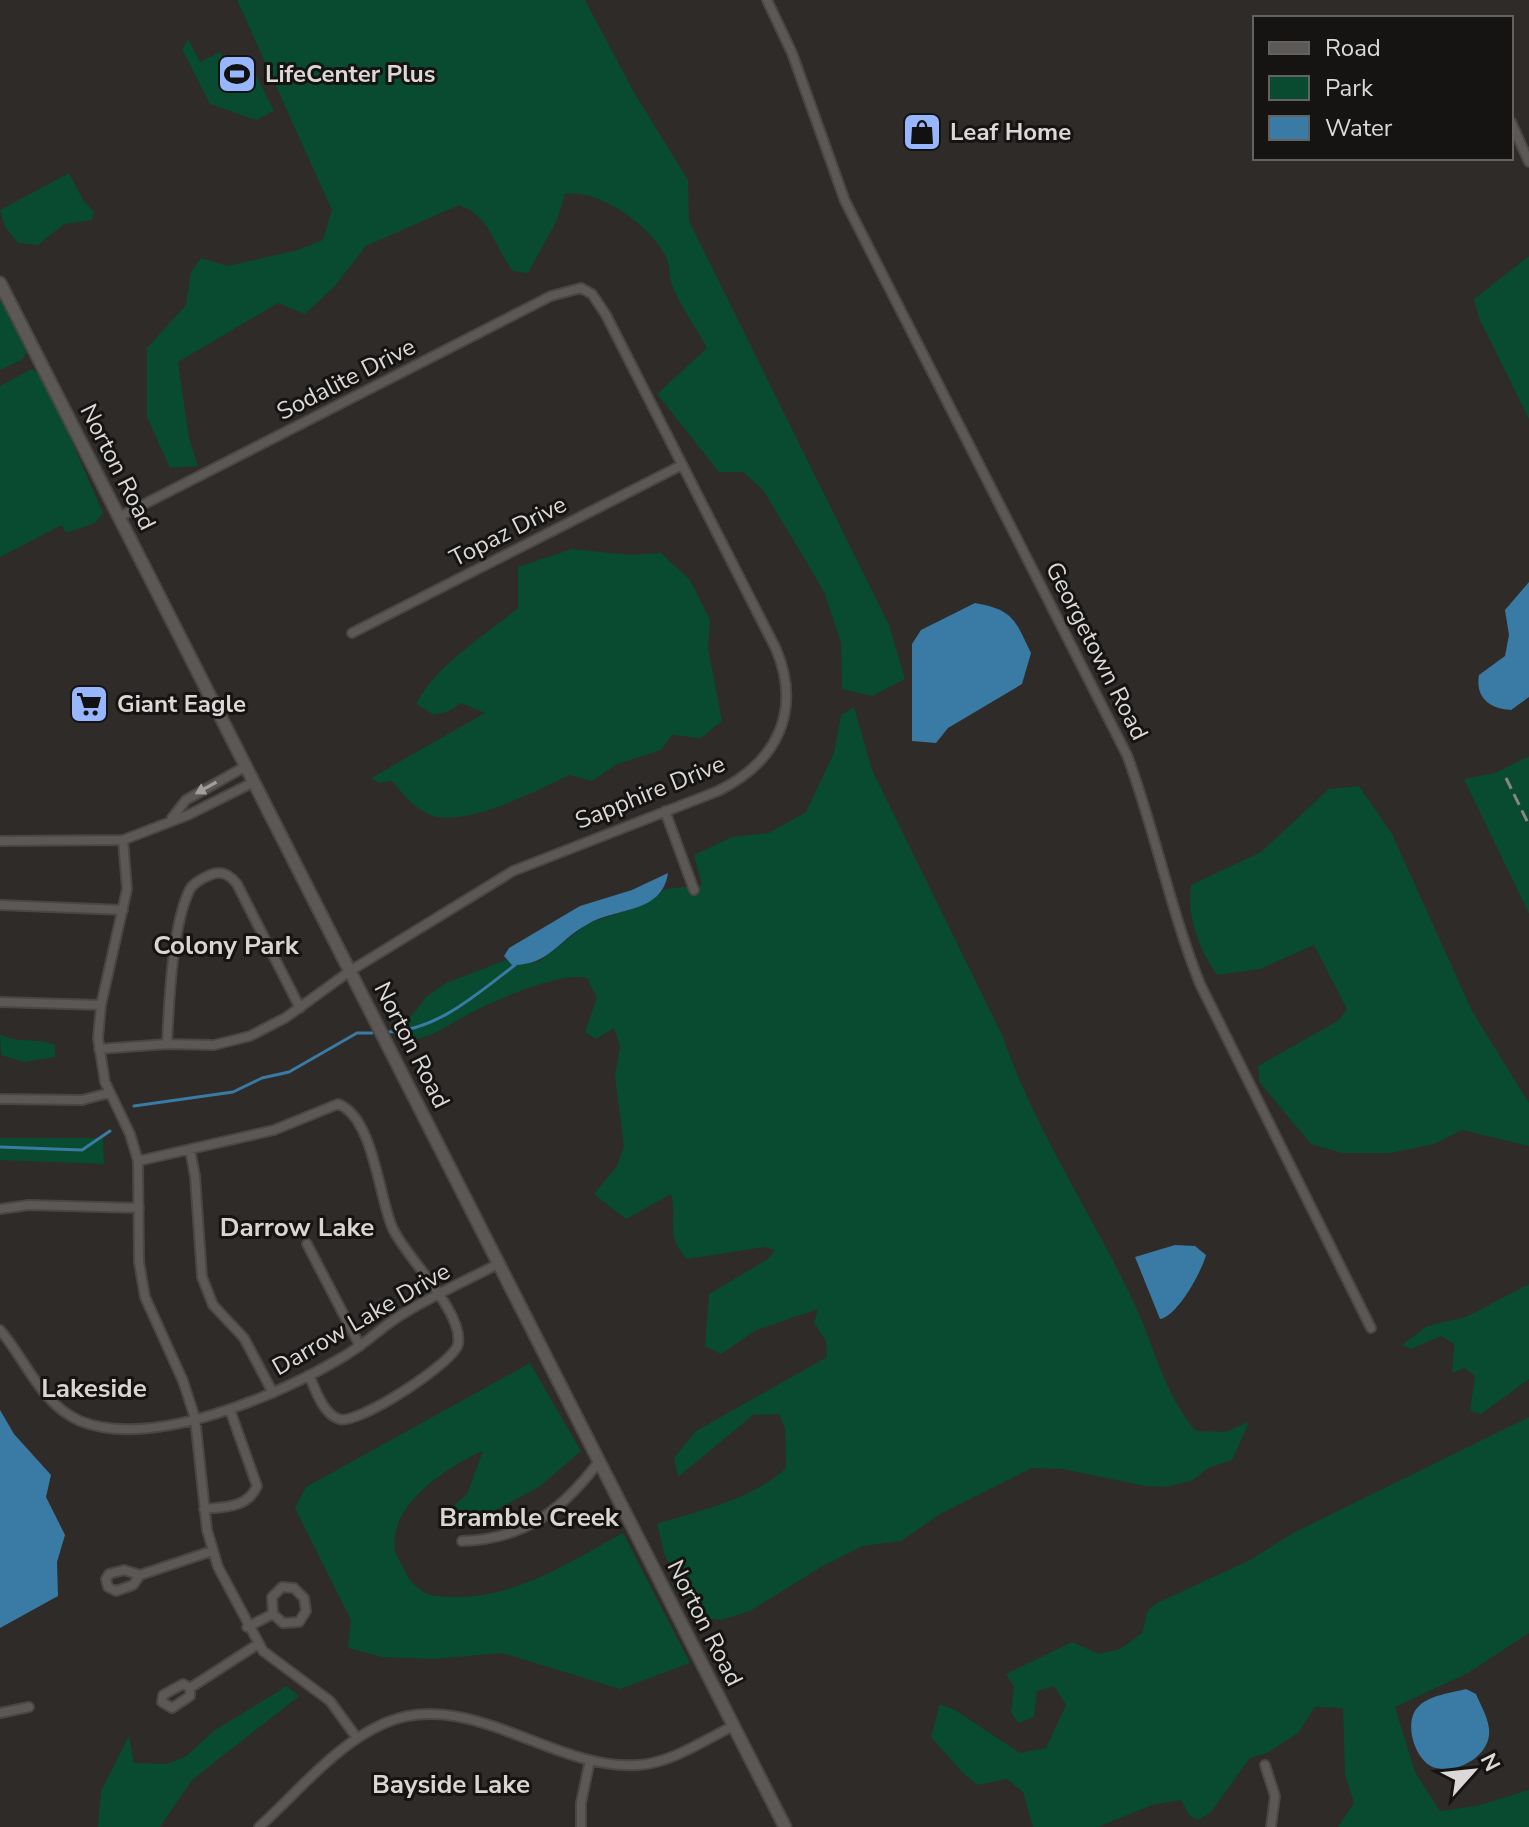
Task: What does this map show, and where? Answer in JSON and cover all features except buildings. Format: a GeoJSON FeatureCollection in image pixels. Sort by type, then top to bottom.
{"type":"FeatureCollection","features":[{"type":"Feature","properties":{"kind":"street","name":"Georgetown Road"},"geometry":{"type":"LineString","coordinates":[[767,0],[792,53],[845,201],[1127,755],[1146,805],[1181,932],[1200,984],[1371,1328]]}},
{"type":"Feature","properties":{"kind":"street"},"geometry":{"type":"LineString","coordinates":[[1513,126],[1529,162]]}},
{"type":"Feature","properties":{"kind":"street","name":"Norton Road"},"geometry":{"type":"LineString","coordinates":[[0,283],[785,1827]]}},
{"type":"Feature","properties":{"kind":"street","name":"Sodalite Drive"},"geometry":{"type":"LineString","coordinates":[[119,517],[551,296],[573,288],[592,294]]}},
{"type":"Feature","properties":{"kind":"street","name":"Sapphire Drive"},"geometry":{"type":"LineString","coordinates":[[99,1049],[233,1042],[300,1008],[350,971],[513,871],[718,791],[751,770],[777,737],[788,694],[785,670],[592,294]]}},
{"type":"Feature","properties":{"kind":"street","name":"Topaz Drive"},"geometry":{"type":"LineString","coordinates":[[352,633],[682,465]]}},
{"type":"Feature","properties":{"kind":"street"},"geometry":{"type":"LineString","coordinates":[[172,818],[186,800],[246,766]]}},
{"type":"Feature","properties":{"kind":"street"},"geometry":{"type":"LineString","coordinates":[[0,841],[123,840],[172,818],[188,815],[254,782]]}},
{"type":"Feature","properties":{"kind":"street"},"geometry":{"type":"LineString","coordinates":[[665,811],[694,890]]}},
{"type":"Feature","properties":{"kind":"street"},"geometry":{"type":"LineString","coordinates":[[123,840],[128,878],[101,1005],[99,1049],[109,1093],[130,1134],[138,1161],[139,1262],[145,1297],[183,1381],[195,1418],[204,1509],[212,1551],[247,1627],[271,1659],[336,1707],[357,1738]]}},
{"type":"Feature","properties":{"kind":"street"},"geometry":{"type":"LineString","coordinates":[[167,1044],[174,958],[189,893],[194,883],[214,873],[227,874],[237,884],[300,1008]]}},
{"type":"Feature","properties":{"kind":"street"},"geometry":{"type":"LineString","coordinates":[[0,905],[123,910]]}},
{"type":"Feature","properties":{"kind":"street"},"geometry":{"type":"LineString","coordinates":[[0,1002],[101,1005]]}},
{"type":"Feature","properties":{"kind":"street"},"geometry":{"type":"LineString","coordinates":[[0,1099],[82,1100],[109,1093]]}},
{"type":"Feature","properties":{"kind":"street"},"geometry":{"type":"LineString","coordinates":[[138,1161],[274,1130],[333,1105],[343,1106],[354,1118],[380,1176],[393,1231],[438,1294],[458,1333],[458,1345],[453,1355],[437,1367],[387,1401],[349,1420],[339,1420],[326,1410],[309,1375]]}},
{"type":"Feature","properties":{"kind":"street"},"geometry":{"type":"LineString","coordinates":[[190,1150],[195,1176],[202,1277],[213,1305],[244,1338],[273,1393]]}},
{"type":"Feature","properties":{"kind":"street"},"geometry":{"type":"LineString","coordinates":[[0,1209],[29,1205],[139,1208]]}},
{"type":"Feature","properties":{"kind":"street"},"geometry":{"type":"LineString","coordinates":[[307,1244],[360,1346]]}},
{"type":"Feature","properties":{"kind":"street","name":"Darrow Lake Drive"},"geometry":{"type":"LineString","coordinates":[[0,1330],[43,1391],[57,1406],[80,1421],[125,1428],[163,1425],[230,1410],[273,1393],[360,1346],[396,1318],[498,1264]]}},
{"type":"Feature","properties":{"kind":"street"},"geometry":{"type":"LineString","coordinates":[[204,1509],[239,1504],[250,1499],[257,1486],[230,1410]]}},
{"type":"Feature","properties":{"kind":"street"},"geometry":{"type":"LineString","coordinates":[[462,1541],[503,1537],[539,1522],[560,1508],[598,1463]]}},
{"type":"Feature","properties":{"kind":"street"},"geometry":{"type":"LineString","coordinates":[[140,1575],[212,1551]]}},
{"type":"Feature","properties":{"kind":"street"},"geometry":{"type":"LineString","coordinates":[[282,1587],[294,1588],[304,1598],[305,1615],[295,1624],[283,1623],[273,1614],[272,1597],[282,1587]]}},
{"type":"Feature","properties":{"kind":"street"},"geometry":{"type":"LineString","coordinates":[[247,1627],[273,1614]]}},
{"type":"Feature","properties":{"kind":"street"},"geometry":{"type":"LineString","coordinates":[[190,1688],[258,1644]]}},
{"type":"Feature","properties":{"kind":"street"},"geometry":{"type":"LineString","coordinates":[[0,1713],[29,1707]]}},
{"type":"Feature","properties":{"kind":"street"},"geometry":{"type":"LineString","coordinates":[[259,1827],[357,1738],[393,1720],[436,1715],[465,1719],[590,1760],[621,1766],[658,1761],[733,1726]]}},
{"type":"Feature","properties":{"kind":"street"},"geometry":{"type":"LineString","coordinates":[[581,1827],[581,1803],[590,1760]]}},
{"type":"Feature","properties":{"kind":"street"},"geometry":{"type":"LineString","coordinates":[[1265,1765],[1275,1796],[1271,1827]]}},
{"type":"Feature","properties":{"kind":"green space"},"geometry":{"type":"Polygon","coordinates":[[[237,0],[585,0],[635,94],[688,180],[689,221],[889,625],[905,679],[872,696],[842,689],[841,643],[825,594],[763,490],[743,472],[719,472],[657,394],[707,348],[674,291],[666,257],[637,222],[593,197],[565,194],[557,220],[528,273],[513,271],[479,217],[459,205],[366,246],[334,287],[305,314],[278,303],[178,362],[189,438],[198,466],[170,468],[147,417],[147,348],[186,305],[191,272],[201,258],[228,266],[298,250],[323,240],[332,210],[237,0]]]}},
{"type":"Feature","properties":{"kind":"green space"},"geometry":{"type":"Polygon","coordinates":[[[188,39],[200,62],[220,52],[233,78],[253,69],[274,111],[256,120],[210,104],[182,49],[188,39]]]}},
{"type":"Feature","properties":{"kind":"green space"},"geometry":{"type":"Polygon","coordinates":[[[69,173],[83,200],[94,212],[92,220],[64,224],[38,245],[18,243],[5,227],[0,210],[69,173]]]}},
{"type":"Feature","properties":{"kind":"green space"},"geometry":{"type":"Polygon","coordinates":[[[1529,256],[1529,419],[1479,318],[1474,299],[1529,256]]]}},
{"type":"Feature","properties":{"kind":"green space"},"geometry":{"type":"Polygon","coordinates":[[[0,292],[28,349],[23,359],[0,370],[0,292]]]}},
{"type":"Feature","properties":{"kind":"green space"},"geometry":{"type":"Polygon","coordinates":[[[32,369],[44,377],[103,513],[95,523],[66,533],[62,525],[0,557],[0,386],[32,369]]]}},
{"type":"Feature","properties":{"kind":"green space"},"geometry":{"type":"Polygon","coordinates":[[[572,549],[631,555],[661,553],[690,580],[710,620],[708,648],[722,721],[701,738],[672,735],[661,750],[617,764],[592,781],[569,775],[500,806],[460,817],[442,818],[428,814],[413,804],[392,781],[379,783],[371,778],[485,713],[461,703],[449,711],[434,715],[416,704],[449,663],[518,608],[518,567],[572,549]]]}},
{"type":"Feature","properties":{"kind":"green space"},"geometry":{"type":"Polygon","coordinates":[[[854,707],[872,770],[1003,1037],[1031,1106],[1135,1305],[1176,1402],[1196,1431],[1225,1432],[1249,1422],[1232,1460],[1208,1468],[1193,1480],[1167,1487],[1145,1486],[1063,1469],[1032,1468],[940,1514],[901,1541],[863,1546],[821,1567],[750,1611],[721,1620],[699,1617],[665,1556],[657,1524],[725,1503],[772,1479],[786,1468],[785,1428],[779,1414],[753,1415],[678,1477],[674,1458],[696,1431],[827,1357],[826,1341],[814,1323],[818,1309],[756,1330],[721,1354],[705,1346],[709,1294],[768,1259],[775,1250],[764,1247],[687,1259],[674,1235],[671,1194],[626,1219],[594,1194],[617,1166],[624,1146],[615,1077],[620,1046],[614,1028],[596,1039],[585,1032],[597,998],[587,978],[561,979],[528,988],[416,1039],[408,1040],[405,1024],[427,996],[446,983],[506,960],[521,965],[540,961],[588,923],[635,908],[666,889],[702,885],[694,855],[732,837],[769,833],[806,812],[834,753],[841,715],[854,707]]]}},
{"type":"Feature","properties":{"kind":"green space"},"geometry":{"type":"Polygon","coordinates":[[[1529,756],[1529,914],[1464,779],[1495,773],[1529,756]]]}},
{"type":"Feature","properties":{"kind":"green space"},"geometry":{"type":"Polygon","coordinates":[[[1359,786],[1392,834],[1472,1011],[1529,1103],[1529,1146],[1462,1130],[1434,1144],[1390,1153],[1342,1153],[1311,1144],[1260,1083],[1258,1066],[1339,1020],[1347,1009],[1314,945],[1260,969],[1217,975],[1195,932],[1191,885],[1261,852],[1329,789],[1359,786]]]}},
{"type":"Feature","properties":{"kind":"green space"},"geometry":{"type":"Polygon","coordinates":[[[0,1034],[55,1045],[55,1057],[24,1062],[1,1055],[0,1034]]]}},
{"type":"Feature","properties":{"kind":"green space"},"geometry":{"type":"Polygon","coordinates":[[[0,1138],[103,1138],[104,1164],[0,1160],[0,1138]]]}},
{"type":"Feature","properties":{"kind":"green space"},"geometry":{"type":"Polygon","coordinates":[[[1529,1284],[1529,1379],[1481,1414],[1470,1411],[1475,1376],[1464,1368],[1452,1373],[1454,1344],[1441,1336],[1411,1349],[1402,1345],[1427,1326],[1466,1317],[1529,1284]]]}},
{"type":"Feature","properties":{"kind":"green space"},"geometry":{"type":"Polygon","coordinates":[[[530,1363],[581,1451],[539,1487],[467,1522],[442,1516],[467,1494],[483,1451],[438,1477],[411,1502],[396,1532],[396,1552],[407,1575],[418,1588],[432,1595],[463,1597],[488,1594],[534,1580],[623,1533],[690,1663],[620,1689],[502,1653],[432,1659],[382,1657],[348,1648],[351,1620],[295,1508],[306,1487],[530,1363]]]}},
{"type":"Feature","properties":{"kind":"green space"},"geometry":{"type":"Polygon","coordinates":[[[1529,1417],[1529,1633],[1468,1673],[1395,1707],[1415,1772],[1440,1811],[1476,1806],[1529,1790],[1529,1827],[1338,1827],[1354,1803],[1345,1774],[1343,1708],[1315,1707],[1298,1733],[1269,1752],[1250,1758],[1211,1812],[1198,1820],[1189,1815],[1181,1800],[1152,1805],[1098,1827],[1033,1827],[1023,1792],[1007,1779],[978,1785],[931,1737],[940,1704],[955,1710],[1020,1753],[1046,1748],[1066,1705],[1054,1686],[1037,1691],[1034,1717],[1018,1723],[1011,1712],[1014,1687],[1006,1674],[1072,1642],[1099,1654],[1120,1649],[1142,1633],[1148,1610],[1157,1603],[1250,1560],[1293,1533],[1529,1417]]]}},
{"type":"Feature","properties":{"kind":"green space"},"geometry":{"type":"Polygon","coordinates":[[[287,1686],[299,1696],[192,1780],[160,1827],[98,1827],[101,1791],[129,1736],[134,1763],[166,1764],[185,1757],[215,1730],[287,1686]]]}},
{"type":"Feature","properties":{"kind":"water"},"geometry":{"type":"Polygon","coordinates":[[[1529,582],[1529,697],[1511,710],[1503,709],[1491,705],[1482,696],[1479,675],[1505,656],[1509,635],[1505,610],[1529,582]]]}},
{"type":"Feature","properties":{"kind":"water"},"geometry":{"type":"Polygon","coordinates":[[[975,603],[1006,613],[1017,625],[1031,653],[1022,684],[948,728],[936,743],[912,741],[912,644],[921,630],[975,603]]]}},
{"type":"Feature","properties":{"kind":"water"},"geometry":{"type":"Polygon","coordinates":[[[668,873],[664,886],[648,903],[588,924],[545,956],[525,964],[512,965],[504,956],[509,948],[580,906],[632,890],[668,873]]]}},
{"type":"Feature","properties":{"kind":"water"},"geometry":{"type":"Polygon","coordinates":[[[1175,1245],[1195,1246],[1206,1255],[1181,1302],[1160,1319],[1135,1257],[1175,1245]]]}},
{"type":"Feature","properties":{"kind":"water"},"geometry":{"type":"Polygon","coordinates":[[[0,1410],[14,1434],[51,1475],[46,1497],[65,1535],[57,1562],[58,1596],[0,1628],[0,1410]]]}},
{"type":"Feature","properties":{"kind":"water"},"geometry":{"type":"Polygon","coordinates":[[[1466,1689],[1476,1694],[1487,1720],[1489,1738],[1480,1754],[1464,1765],[1445,1769],[1429,1765],[1413,1741],[1414,1713],[1429,1699],[1466,1689]]]}},
{"type":"Feature","properties":{"kind":"waterway"},"geometry":{"type":"LineString","coordinates":[[389,1032],[407,1030],[441,1017],[515,965]]}},
{"type":"Feature","properties":{"kind":"waterway"},"geometry":{"type":"LineString","coordinates":[[134,1106],[233,1092],[262,1078],[289,1072],[357,1033],[372,1033]]}},
{"type":"Feature","properties":{"kind":"waterway"},"geometry":{"type":"LineString","coordinates":[[0,1147],[82,1150],[110,1131]]}},
{"type":"Feature","properties":{"kind":"railway"},"geometry":{"type":"LineString","coordinates":[[1506,778],[1529,825]]}},
{"type":"Feature","properties":{"kind":"place","name":"LifeCenter Plus"},"geometry":{"type":"Point","coordinates":[237,74]}},
{"type":"Feature","properties":{"kind":"place","name":"Leaf Home"},"geometry":{"type":"Point","coordinates":[922,132]}},
{"type":"Feature","properties":{"kind":"place","name":"Giant Eagle"},"geometry":{"type":"Point","coordinates":[89,704]}},
{"type":"Feature","properties":{"kind":"district","name":"Colony Park"},"geometry":{"type":"Point","coordinates":[226,945]}},
{"type":"Feature","properties":{"kind":"district","name":"Darrow Lake"},"geometry":{"type":"Point","coordinates":[297,1227]}},
{"type":"Feature","properties":{"kind":"district","name":"Lakeside"},"geometry":{"type":"Point","coordinates":[94,1388]}},
{"type":"Feature","properties":{"kind":"district","name":"Bramble Creek"},"geometry":{"type":"Point","coordinates":[529,1517]}},
{"type":"Feature","properties":{"kind":"district","name":"Bayside Lake"},"geometry":{"type":"Point","coordinates":[451,1784]}}]}
